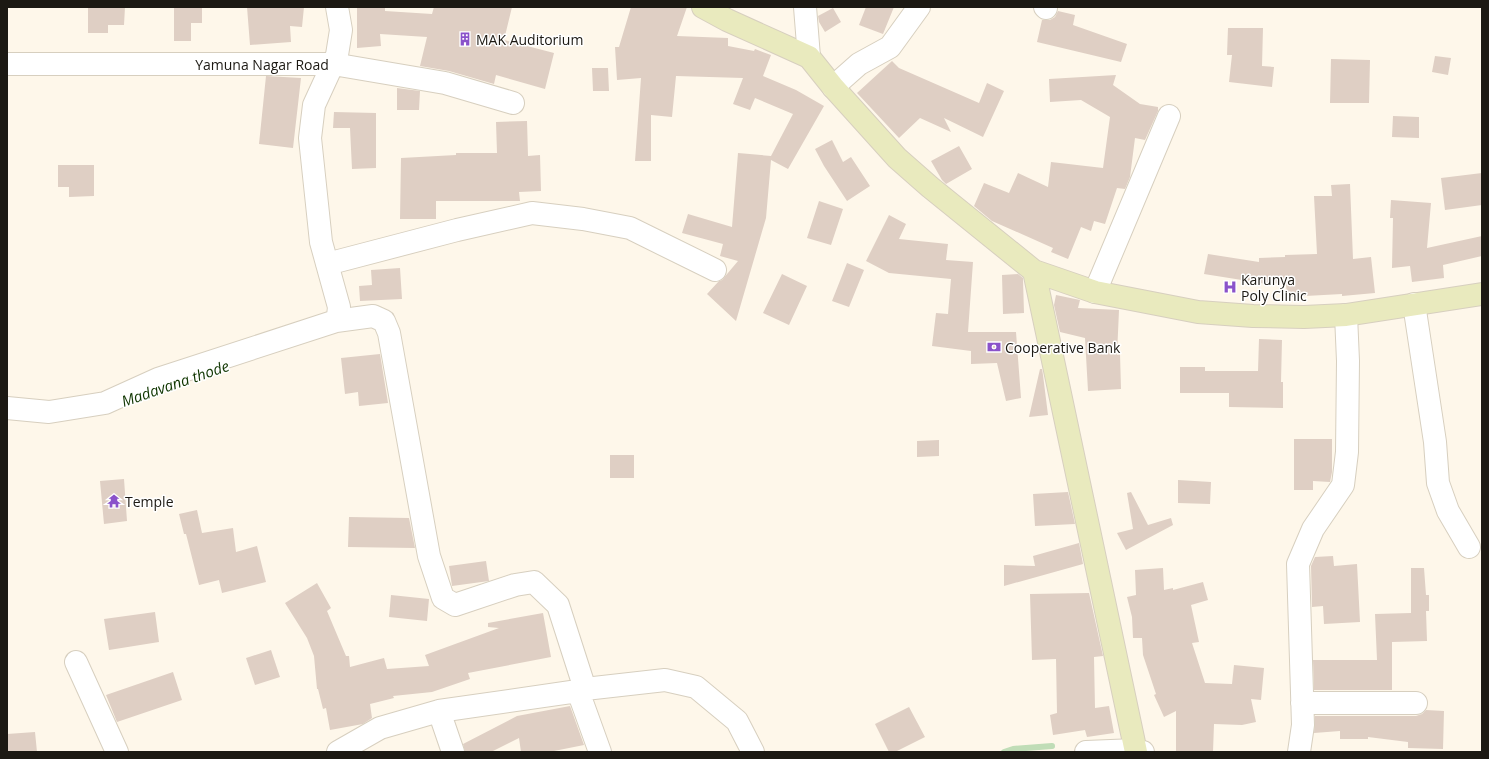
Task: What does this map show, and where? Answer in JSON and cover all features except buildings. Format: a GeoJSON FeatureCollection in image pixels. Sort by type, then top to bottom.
{"type":"FeatureCollection","features":[{"type":"Feature","properties":{"kind":"main road"},"geometry":{"type":"LineString","coordinates":[[703,7],[727,20],[809,57],[833,87],[897,158],[930,187],[1034,271],[1095,292],[1198,312],[1253,316],[1304,317],[1346,315],[1482,294]]}},
{"type":"Feature","properties":{"kind":"main road"},"geometry":{"type":"LineString","coordinates":[[1034,271],[1138,751]]}},
{"type":"Feature","properties":{"kind":"street"},"geometry":{"type":"LineString","coordinates":[[336,321],[339,307],[321,242],[310,138],[314,105],[337,55],[341,30],[338,7]]}},
{"type":"Feature","properties":{"kind":"street"},"geometry":{"type":"LineString","coordinates":[[805,7],[809,57]]}},
{"type":"Feature","properties":{"kind":"street"},"geometry":{"type":"LineString","coordinates":[[833,87],[859,64],[890,47],[919,7]]}},
{"type":"Feature","properties":{"kind":"street","name":"Yamuna Nagar Road"},"geometry":{"type":"LineString","coordinates":[[7,64],[333,64],[445,83],[513,102]]}},
{"type":"Feature","properties":{"kind":"street"},"geometry":{"type":"LineString","coordinates":[[1095,292],[1170,116]]}},
{"type":"Feature","properties":{"kind":"street"},"geometry":{"type":"LineString","coordinates":[[327,264],[457,230],[532,213],[583,219],[630,228],[715,270]]}},
{"type":"Feature","properties":{"kind":"street"},"geometry":{"type":"LineString","coordinates":[[1414,304],[1435,442],[1438,483],[1448,511],[1469,547]]}},
{"type":"Feature","properties":{"kind":"street"},"geometry":{"type":"LineString","coordinates":[[1299,752],[1303,725],[1298,564],[1313,529],[1343,485],[1347,452],[1348,360],[1346,315]]}},
{"type":"Feature","properties":{"kind":"street"},"geometry":{"type":"LineString","coordinates":[[7,408],[49,412],[105,402],[158,379],[336,321],[373,316],[384,321],[389,333],[429,556],[443,598],[455,605],[515,585],[534,582],[558,605],[581,690],[600,752]]}},
{"type":"Feature","properties":{"kind":"street"},"geometry":{"type":"LineString","coordinates":[[76,662],[116,752]]}},
{"type":"Feature","properties":{"kind":"street"},"geometry":{"type":"LineString","coordinates":[[338,752],[380,728],[439,711],[581,690],[665,680],[696,688],[737,721],[753,752]]}},
{"type":"Feature","properties":{"kind":"street"},"geometry":{"type":"LineString","coordinates":[[1302,702],[1416,703]]}},
{"type":"Feature","properties":{"kind":"street"},"geometry":{"type":"LineString","coordinates":[[439,711],[453,752]]}},
{"type":"Feature","properties":{"kind":"street"},"geometry":{"type":"LineString","coordinates":[[1086,752],[1138,751]]}},
{"type":"Feature","properties":{"kind":"waterway"},"geometry":{"type":"LineString","coordinates":[[1004,752],[1013,749],[1052,746]]}},
{"type":"Feature","properties":{"kind":"place","name":"MAK Auditorium"},"geometry":{"type":"Point","coordinates":[465,39]}},
{"type":"Feature","properties":{"kind":"place","name":"Karunya Poly Clinic"},"geometry":{"type":"Point","coordinates":[1230,287]}},
{"type":"Feature","properties":{"kind":"place","name":"Cooperative Bank"},"geometry":{"type":"Point","coordinates":[994,347]}},
{"type":"Feature","properties":{"kind":"place","name":"Temple"},"geometry":{"type":"Point","coordinates":[114,501]}},
{"type":"Feature","properties":{"kind":"water label","name":"Madavana thode"},"geometry":{"type":"Point","coordinates":[175,383]}}]}
